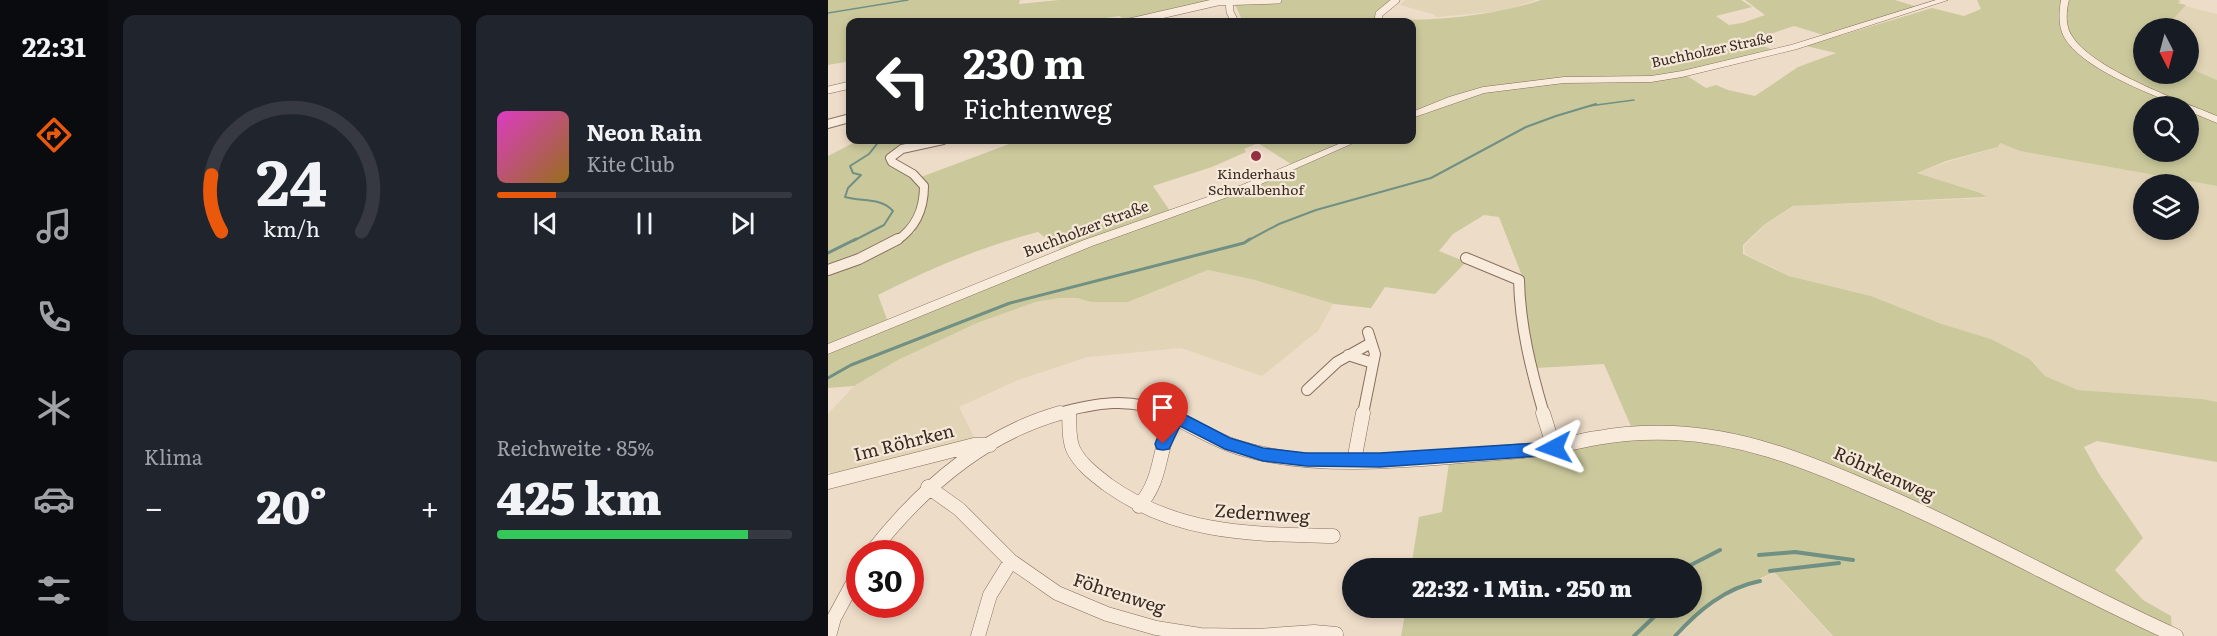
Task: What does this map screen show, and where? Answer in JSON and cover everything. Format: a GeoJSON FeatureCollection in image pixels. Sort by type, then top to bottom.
{"type":"FeatureCollection","features":[{"type":"Feature","properties":{"kind":"street"},"geometry":{"type":"LineString","coordinates":[[1149,18],[1229,1],[1278,0]]}},
{"type":"Feature","properties":{"kind":"street"},"geometry":{"type":"LineString","coordinates":[[1378,18],[1379,14],[1396,0]]}},
{"type":"Feature","properties":{"kind":"street","name":"Buchholzer Straße"},"geometry":{"type":"LineString","coordinates":[[1416,113],[1483,90],[1564,80],[1651,79],[1682,74],[1794,47],[1944,0]]}},
{"type":"Feature","properties":{"kind":"street"},"geometry":{"type":"LineString","coordinates":[[2065,0],[2063,26],[2070,41],[2112,71],[2165,96]]}},
{"type":"Feature","properties":{"kind":"street"},"geometry":{"type":"LineString","coordinates":[[1229,1],[1233,18]]}},
{"type":"Feature","properties":{"kind":"street"},"geometry":{"type":"LineString","coordinates":[[828,90],[846,86]]}},
{"type":"Feature","properties":{"kind":"street"},"geometry":{"type":"LineString","coordinates":[[2199,112],[2217,120]]}},
{"type":"Feature","properties":{"kind":"street"},"geometry":{"type":"LineString","coordinates":[[828,124],[846,119]]}},
{"type":"Feature","properties":{"kind":"street"},"geometry":{"type":"LineString","coordinates":[[828,270],[853,262],[910,231],[919,217],[924,186],[919,178],[892,162],[890,158],[902,149],[925,144]]}},
{"type":"Feature","properties":{"kind":"street","name":"Buchholzer Straße"},"geometry":{"type":"LineString","coordinates":[[828,350],[1088,243],[1246,187],[1346,144]]}},
{"type":"Feature","properties":{"kind":"street"},"geometry":{"type":"LineString","coordinates":[[1466,258],[1519,280],[1520,315],[1534,381],[1554,448]]}},
{"type":"Feature","properties":{"kind":"street"},"geometry":{"type":"LineString","coordinates":[[1307,390],[1330,368],[1370,337],[1375,354],[1354,460]]}},
{"type":"Feature","properties":{"kind":"street"},"geometry":{"type":"LineString","coordinates":[[1348,355],[1373,363]]}},
{"type":"Feature","properties":{"kind":"street","name":"Im Röhrken"},"geometry":{"type":"LineString","coordinates":[[881,540],[906,508],[928,487],[960,463],[1033,423],[1069,411],[1110,402],[1140,404],[1162,409],[1225,443],[1263,455],[1354,460],[1554,448]]}},
{"type":"Feature","properties":{"kind":"street","name":"Zedernweg"},"geometry":{"type":"LineString","coordinates":[[1069,411],[1070,437],[1075,452],[1088,468],[1117,493],[1154,514],[1180,524],[1229,533],[1333,536]]}},
{"type":"Feature","properties":{"kind":"street"},"geometry":{"type":"LineString","coordinates":[[1139,506],[1152,491],[1166,435],[1170,425],[1178,417]]}},
{"type":"Feature","properties":{"kind":"street","name":"Röhrkenweg"},"geometry":{"type":"LineString","coordinates":[[1554,448],[1602,436],[1701,435],[1797,458],[2003,550],[2176,636]]}},
{"type":"Feature","properties":{"kind":"street","name":"Im Röhrken"},"geometry":{"type":"LineString","coordinates":[[828,482],[974,445],[990,445]]}},
{"type":"Feature","properties":{"kind":"street","name":"Föhrenweg"},"geometry":{"type":"LineString","coordinates":[[928,487],[959,509],[1011,561],[1057,593],[1107,614],[1156,628],[1200,635],[1257,636],[1314,632],[1336,634]]}},
{"type":"Feature","properties":{"kind":"street"},"geometry":{"type":"LineString","coordinates":[[978,636],[990,595],[1011,561]]}},
{"type":"Feature","properties":{"kind":"street"},"geometry":{"type":"LineString","coordinates":[[829,636],[834,618],[846,596]]}},
{"type":"Feature","properties":{"kind":"shaded area"},"geometry":{"type":"Polygon","coordinates":[[[828,0],[1020,0],[1019,4],[1059,0],[1395,0],[1379,18],[1241,18],[1234,2],[1145,18],[1119,16],[1105,18],[846,18],[846,62],[828,65],[828,0]]]}},
{"type":"Feature","properties":{"kind":"shaded area"},"geometry":{"type":"Polygon","coordinates":[[[1405,0],[1536,0],[1503,11],[1436,17],[1433,14],[1400,5],[1405,0]]]}},
{"type":"Feature","properties":{"kind":"shaded area"},"geometry":{"type":"Polygon","coordinates":[[[1541,0],[1741,0],[1752,7],[1716,16],[1729,25],[1765,15],[1745,0],[1895,0],[1921,8],[1827,36],[1794,26],[1752,40],[1774,51],[1684,74],[1706,88],[1716,85],[1755,96],[1798,67],[1836,53],[1806,46],[1932,8],[1964,16],[1981,9],[1977,0],[2177,0],[2181,1],[2178,3],[2186,5],[2174,18],[2133,18],[2133,84],[2199,84],[2199,72],[2217,80],[2217,186],[2199,183],[2199,174],[2149,174],[2020,151],[2000,143],[1998,147],[1946,161],[1917,173],[1981,193],[1986,197],[1793,206],[1764,225],[1743,245],[1743,254],[1789,276],[1871,296],[1942,324],[1991,339],[2030,359],[2045,376],[2078,390],[2217,402],[2217,462],[2097,441],[2084,447],[2099,474],[2143,538],[2115,570],[2143,600],[2171,616],[2172,631],[1797,461],[2176,636],[1833,636],[1774,572],[1702,610],[1702,558],[1413,558],[1419,517],[1442,512],[1449,463],[1633,431],[1604,364],[1537,368],[1526,324],[1524,281],[1499,217],[1484,215],[1453,234],[1439,251],[1466,262],[1435,294],[1385,287],[1371,308],[1334,304],[1255,280],[1208,270],[1128,302],[1091,302],[1077,298],[1060,298],[1036,302],[977,323],[898,360],[854,386],[828,388],[828,353],[1061,257],[1251,188],[1351,144],[1416,144],[1416,115],[1455,99],[1463,93],[1416,111],[1416,20],[1482,14],[1541,0]]]}},
{"type":"Feature","properties":{"kind":"shaded area"},"geometry":{"type":"Polygon","coordinates":[[[2185,6],[2217,14],[2217,80],[2199,72],[2199,18],[2174,18],[2185,6]]]}},
{"type":"Feature","properties":{"kind":"shaded area"},"geometry":{"type":"Polygon","coordinates":[[[2000,143],[2020,151],[2149,174],[2133,174],[2133,240],[2199,240],[2199,183],[2217,186],[2217,402],[2078,390],[2045,376],[2031,359],[1991,339],[1942,324],[1871,296],[1790,276],[1745,254],[1744,246],[1765,225],[1794,206],[1986,198],[1982,193],[1917,173],[1999,147],[2000,143]]]}},
{"type":"Feature","properties":{"kind":"shaded area"},"geometry":{"type":"Polygon","coordinates":[[[851,144],[924,144],[887,155],[886,162],[915,179],[920,185],[922,192],[914,221],[902,236],[828,267],[828,156],[851,144]]]}},
{"type":"Feature","properties":{"kind":"shaded area"},"geometry":{"type":"Polygon","coordinates":[[[1009,144],[1256,144],[1244,149],[1246,152],[1212,167],[1153,186],[1170,211],[1063,251],[1038,232],[997,244],[917,276],[878,295],[888,322],[828,347],[828,274],[888,248],[914,233],[925,206],[921,177],[1009,144]]]}},
{"type":"Feature","properties":{"kind":"shaded area"},"geometry":{"type":"Polygon","coordinates":[[[1260,144],[1339,144],[1291,164],[1260,144]]]}},
{"type":"Feature","properties":{"kind":"shaded area"},"geometry":{"type":"Polygon","coordinates":[[[1208,270],[1255,280],[1333,304],[1318,331],[1262,376],[1181,348],[1088,357],[1018,380],[959,407],[976,441],[828,478],[831,472],[828,472],[828,414],[854,386],[898,360],[977,323],[1037,302],[1077,298],[1091,302],[1128,302],[1208,270]]]}},
{"type":"Feature","properties":{"kind":"shaded area"},"geometry":{"type":"Polygon","coordinates":[[[1774,573],[1832,636],[1672,636],[1688,619],[1702,618],[1702,610],[1731,592],[1774,573]]]}},
{"type":"Feature","properties":{"kind":"shaded area"},"geometry":{"type":"Polygon","coordinates":[[[1404,618],[1691,618],[1672,636],[1401,636],[1404,618]]]}},
{"type":"Feature","properties":{"kind":"waterway"},"geometry":{"type":"LineString","coordinates":[[828,13],[908,0]]}},
{"type":"Feature","properties":{"kind":"waterway"},"geometry":{"type":"LineString","coordinates":[[1590,106],[1634,100]]}},
{"type":"Feature","properties":{"kind":"waterway"},"geometry":{"type":"LineString","coordinates":[[1590,106],[1596,104]]}},
{"type":"Feature","properties":{"kind":"waterway"},"geometry":{"type":"LineString","coordinates":[[1247,241],[1279,224],[1316,210],[1431,178],[1526,127],[1590,106]]}},
{"type":"Feature","properties":{"kind":"waterway"},"geometry":{"type":"LineString","coordinates":[[853,241],[884,225],[893,211],[877,202],[845,197],[848,188],[861,175],[853,173],[850,166],[869,154],[877,144]]}},
{"type":"Feature","properties":{"kind":"waterway"},"geometry":{"type":"LineString","coordinates":[[828,253],[856,239]]}},
{"type":"Feature","properties":{"kind":"waterway"},"geometry":{"type":"LineString","coordinates":[[828,378],[851,365],[1010,303],[1247,241]]}},
{"type":"Feature","properties":{"kind":"waterway"},"geometry":{"type":"LineString","coordinates":[[1702,559],[1720,550]]}},
{"type":"Feature","properties":{"kind":"waterway"},"geometry":{"type":"LineString","coordinates":[[1759,555],[1795,552],[1853,560]]}},
{"type":"Feature","properties":{"kind":"waterway"},"geometry":{"type":"LineString","coordinates":[[1770,571],[1839,563]]}},
{"type":"Feature","properties":{"kind":"waterway"},"geometry":{"type":"LineString","coordinates":[[1675,636],[1713,601],[1735,589],[1760,581]]}},
{"type":"Feature","properties":{"kind":"waterway"},"geometry":{"type":"LineString","coordinates":[[1634,636],[1653,618]]}},
{"type":"Feature","properties":{"kind":"place","name":"Kinderhaus Schwalbenhof"},"geometry":{"type":"Point","coordinates":[1256,156]}},
{"type":"Feature","properties":{"kind":"route"},"geometry":{"type":"LineString","coordinates":[[1163,444],[1170,425],[1178,417],[1225,443],[1263,455],[1306,459],[1380,460],[1554,448]]}}]}
